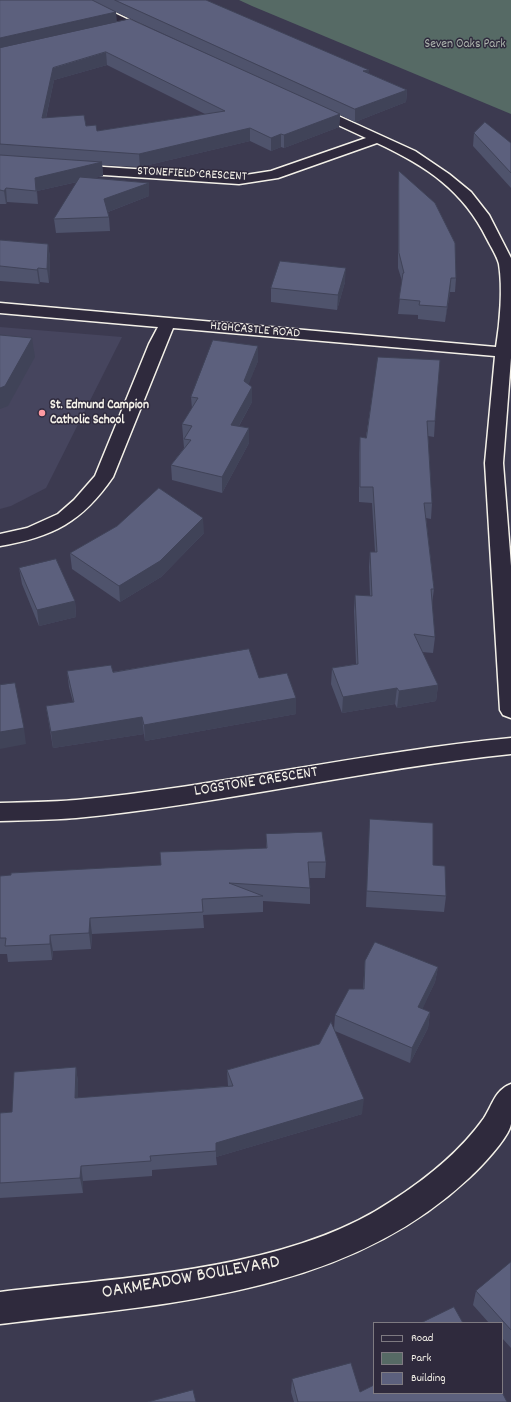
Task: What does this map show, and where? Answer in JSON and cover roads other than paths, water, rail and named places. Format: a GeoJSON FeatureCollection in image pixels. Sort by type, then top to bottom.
{"type":"FeatureCollection","features":[{"type":"Feature","properties":{"kind":"street"},"geometry":{"type":"LineString","coordinates":[[78,0],[164,40]]}},
{"type":"Feature","properties":{"kind":"street"},"geometry":{"type":"LineString","coordinates":[[113,29],[132,25]]}},
{"type":"Feature","properties":{"kind":"street"},"geometry":{"type":"LineString","coordinates":[[300,102],[410,154],[431,166],[466,195],[484,218],[506,263],[508,284],[508,352],[501,369],[494,463],[507,586],[511,710]]}},
{"type":"Feature","properties":{"kind":"street","name":"STONEFIELD CRESCENT"},"geometry":{"type":"LineString","coordinates":[[62,168],[239,180],[273,175],[377,139]]}},
{"type":"Feature","properties":{"kind":"street","name":"HIGHCASTLE ROAD"},"geometry":{"type":"LineString","coordinates":[[0,308],[167,324],[508,352]]}},
{"type":"Feature","properties":{"kind":"street"},"geometry":{"type":"LineString","coordinates":[[0,540],[20,537],[66,518],[89,495],[104,477],[157,344],[167,324]]}},
{"type":"Feature","properties":{"kind":"street","name":"LOGSTONE CRESCENT"},"geometry":{"type":"LineString","coordinates":[[0,812],[74,809],[186,795],[442,753],[511,746]]}},
{"type":"Feature","properties":{"kind":"street","name":"OAKMEADOW BOULEVARD"},"geometry":{"type":"LineString","coordinates":[[0,1308],[221,1278],[283,1265],[313,1256],[355,1239],[395,1217],[449,1178],[487,1140],[511,1097]]}},
{"type":"Feature","properties":{"kind":"place","name":"St. Edmund Campion Catholic School"},"geometry":{"type":"Point","coordinates":[42,413]}},
{"type":"Feature","properties":{"kind":"park label","name":"Seven Oaks Park"},"geometry":{"type":"Point","coordinates":[465,45]}}]}
